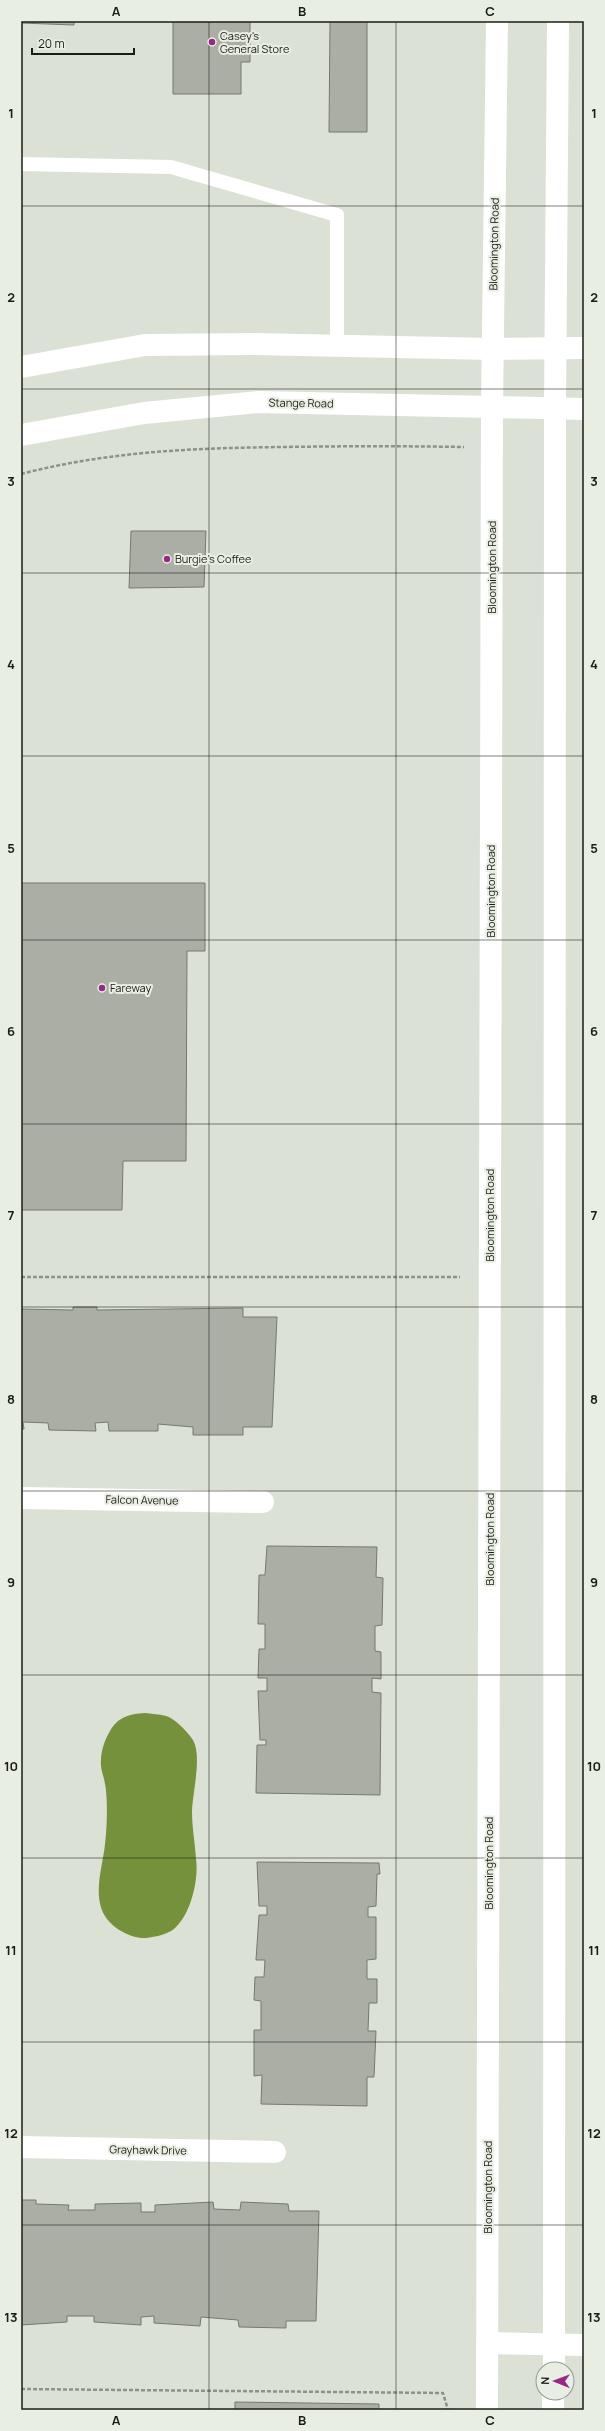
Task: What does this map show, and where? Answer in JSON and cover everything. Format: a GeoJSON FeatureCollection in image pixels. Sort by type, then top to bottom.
{"type":"FeatureCollection","features":[{"type":"Feature","properties":{"kind":"main road","name":"Bloomington Road"},"geometry":{"type":"LineString","coordinates":[[487,2410],[492,407],[497,21]]}},
{"type":"Feature","properties":{"kind":"main road"},"geometry":{"type":"LineString","coordinates":[[554,2361],[555,408],[558,21]]}},
{"type":"Feature","properties":{"kind":"main road"},"geometry":{"type":"LineString","coordinates":[[21,367],[145,345],[253,344],[493,349],[584,348]]}},
{"type":"Feature","properties":{"kind":"main road","name":"Stange Road"},"geometry":{"type":"LineString","coordinates":[[21,435],[144,413],[258,402],[584,409]]}},
{"type":"Feature","properties":{"kind":"main road","name":"Falcon Avenue"},"geometry":{"type":"LineString","coordinates":[[21,1498],[263,1502]]}},
{"type":"Feature","properties":{"kind":"main road","name":"Grayhawk Drive"},"geometry":{"type":"LineString","coordinates":[[21,2147],[275,2152]]}},
{"type":"Feature","properties":{"kind":"main road"},"geometry":{"type":"LineString","coordinates":[[488,2343],[584,2345]]}},
{"type":"Feature","properties":{"kind":"lane"},"geometry":{"type":"LineString","coordinates":[[21,164],[170,167],[337,216],[337,345]]}},
{"type":"Feature","properties":{"kind":"path"},"geometry":{"type":"LineString","coordinates":[[21,474],[97,458],[188,448],[317,445],[451,447]]}},
{"type":"Feature","properties":{"kind":"path"},"geometry":{"type":"LineString","coordinates":[[21,1277],[490,1277]]}},
{"type":"Feature","properties":{"kind":"path"},"geometry":{"type":"LineString","coordinates":[[21,2389],[443,2393],[448,2410]]}},
{"type":"Feature","properties":{"kind":"shaded area"},"geometry":{"type":"Polygon","coordinates":[[[145,1713],[166,1716],[177,1722],[193,1740],[196,1747],[197,1764],[192,1823],[197,1867],[193,1895],[190,1905],[181,1921],[170,1932],[154,1937],[140,1938],[128,1935],[112,1925],[101,1908],[99,1899],[99,1880],[107,1822],[106,1790],[101,1756],[108,1734],[120,1719],[129,1715],[145,1713]]]}},
{"type":"Feature","properties":{"kind":"building"},"geometry":{"type":"Polygon","coordinates":[[[21,21],[74,21],[74,25],[21,23],[21,21]]]}},
{"type":"Feature","properties":{"kind":"building","name":"Casey's General Store"},"geometry":{"type":"Polygon","coordinates":[[[173,21],[250,21],[250,62],[241,62],[241,94],[173,94],[173,21]]]}},
{"type":"Feature","properties":{"kind":"building"},"geometry":{"type":"Polygon","coordinates":[[[330,21],[367,21],[367,132],[329,132],[330,21]]]}},
{"type":"Feature","properties":{"kind":"building","name":"Burgie's Coffee"},"geometry":{"type":"Polygon","coordinates":[[[131,531],[206,531],[204,587],[129,588],[131,531]]]}},
{"type":"Feature","properties":{"kind":"building"},"geometry":{"type":"Polygon","coordinates":[[[21,883],[205,883],[205,951],[187,951],[186,1161],[123,1161],[122,1210],[21,1210],[21,883]]]}},
{"type":"Feature","properties":{"kind":"building"},"geometry":{"type":"Polygon","coordinates":[[[73,1307],[97,1307],[97,1310],[243,1308],[243,1317],[277,1317],[272,1427],[243,1427],[243,1435],[193,1435],[193,1427],[158,1424],[158,1431],[109,1431],[108,1422],[95,1423],[96,1431],[49,1430],[48,1423],[23,1422],[24,1429],[21,1429],[21,1309],[73,1310],[73,1307]]]}},
{"type":"Feature","properties":{"kind":"building"},"geometry":{"type":"Polygon","coordinates":[[[267,1546],[377,1547],[376,1577],[383,1578],[382,1625],[375,1626],[375,1651],[381,1652],[381,1679],[372,1678],[372,1692],[381,1693],[380,1795],[256,1793],[257,1745],[266,1745],[266,1740],[260,1740],[258,1691],[267,1691],[267,1678],[258,1678],[259,1649],[265,1649],[265,1624],[258,1624],[259,1575],[265,1575],[267,1546]]]}},
{"type":"Feature","properties":{"kind":"building"},"geometry":{"type":"Polygon","coordinates":[[[257,1862],[379,1863],[380,1874],[377,1874],[376,1906],[368,1907],[368,1917],[376,1917],[376,1959],[367,1960],[367,1979],[377,1979],[377,2003],[369,2003],[368,2031],[376,2031],[374,2077],[367,2077],[367,2106],[261,2104],[262,2075],[254,2076],[254,2030],[261,2030],[261,2001],[254,2000],[255,1977],[264,1977],[265,1960],[256,1960],[259,1915],[267,1915],[267,1906],[259,1906],[257,1862]]]}},
{"type":"Feature","properties":{"kind":"building"},"geometry":{"type":"Polygon","coordinates":[[[21,2200],[36,2200],[36,2204],[69,2205],[68,2210],[95,2210],[95,2204],[141,2203],[141,2212],[155,2212],[155,2205],[213,2202],[214,2209],[240,2210],[241,2202],[288,2204],[289,2211],[319,2211],[316,2321],[286,2321],[286,2328],[239,2327],[238,2320],[201,2317],[200,2326],[154,2323],[154,2316],[141,2317],[141,2325],[94,2322],[94,2316],[67,2316],[67,2322],[21,2325],[21,2200]]]}},
{"type":"Feature","properties":{"kind":"building"},"geometry":{"type":"Polygon","coordinates":[[[235,2402],[379,2404],[379,2410],[235,2410],[235,2402]]]}},
{"type":"Feature","properties":{"kind":"place","name":"Casey's General Store"},"geometry":{"type":"Point","coordinates":[212,42]}},
{"type":"Feature","properties":{"kind":"place","name":"Burgie's Coffee"},"geometry":{"type":"Point","coordinates":[167,559]}},
{"type":"Feature","properties":{"kind":"place","name":"Fareway"},"geometry":{"type":"Point","coordinates":[102,988]}}]}
